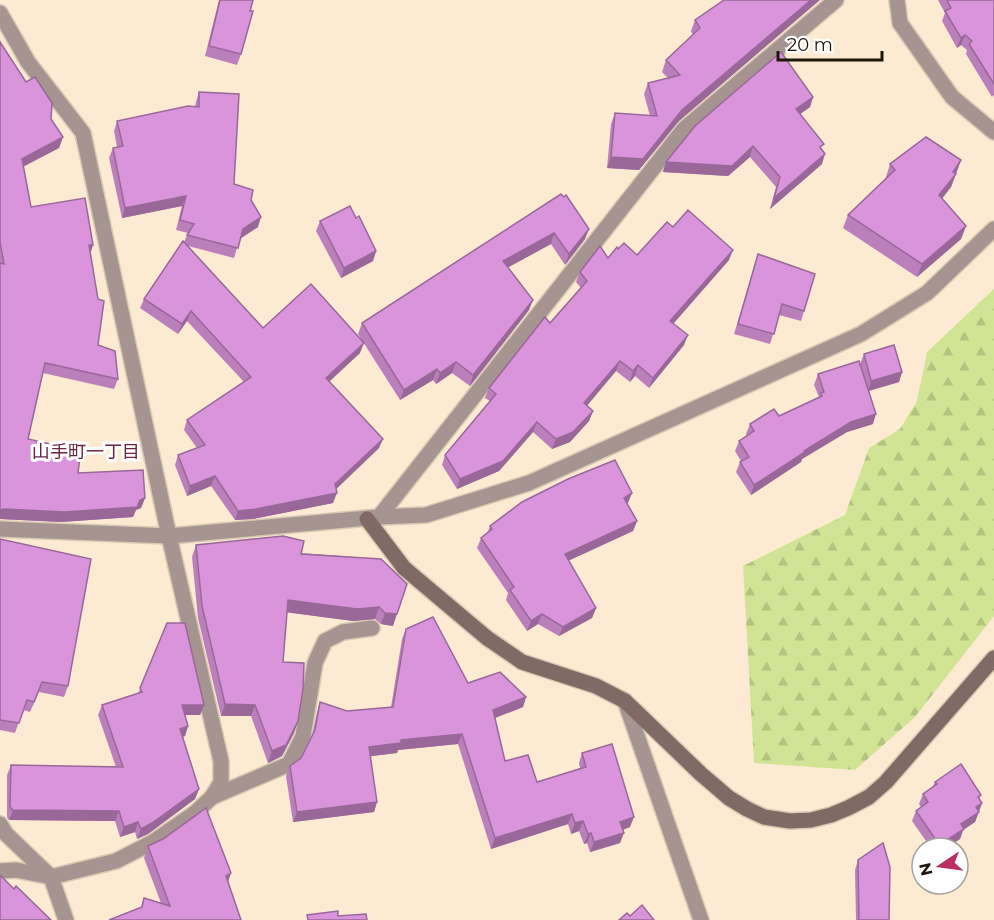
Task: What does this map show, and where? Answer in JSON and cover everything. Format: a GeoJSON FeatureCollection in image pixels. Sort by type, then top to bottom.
{"type":"FeatureCollection","features":[{"type":"Feature","properties":{"kind":"street"},"geometry":{"type":"LineString","coordinates":[[373,518],[684,129],[836,0]]}},
{"type":"Feature","properties":{"kind":"street"},"geometry":{"type":"LineString","coordinates":[[897,0],[900,23],[952,97],[994,132]]}},
{"type":"Feature","properties":{"kind":"street"},"geometry":{"type":"LineString","coordinates":[[0,14],[28,62],[83,133],[169,536],[221,761],[221,782],[212,797],[195,813],[153,842],[116,861],[51,877],[16,870],[0,871]]}},
{"type":"Feature","properties":{"kind":"street"},"geometry":{"type":"LineString","coordinates":[[0,530],[169,536],[426,515],[529,483],[861,334],[927,293],[994,229]]}},
{"type":"Feature","properties":{"kind":"street"},"geometry":{"type":"LineString","coordinates":[[373,518],[404,568],[487,639],[522,662],[596,686],[625,701],[729,798],[764,817],[811,820],[831,815],[868,797],[886,782],[994,658]]}},
{"type":"Feature","properties":{"kind":"street"},"geometry":{"type":"LineString","coordinates":[[212,797],[289,764],[303,736],[315,663],[325,640],[344,632],[372,628]]}},
{"type":"Feature","properties":{"kind":"street"},"geometry":{"type":"LineString","coordinates":[[625,701],[701,920]]}},
{"type":"Feature","properties":{"kind":"street"},"geometry":{"type":"LineString","coordinates":[[0,824],[6,834],[51,877],[66,920]]}},
{"type":"Feature","properties":{"kind":"green space"},"geometry":{"type":"Polygon","coordinates":[[[994,289],[994,616],[915,717],[855,770],[754,763],[743,566],[845,515],[869,448],[900,429],[917,401],[927,352],[994,289]]]}},
{"type":"Feature","properties":{"kind":"building"},"geometry":{"type":"Polygon","coordinates":[[[220,0],[253,0],[250,11],[253,11],[241,54],[209,46],[220,0]]]}},
{"type":"Feature","properties":{"kind":"building"},"geometry":{"type":"Polygon","coordinates":[[[724,0],[811,0],[682,110],[643,159],[611,157],[615,113],[657,116],[648,83],[680,75],[666,60],[700,28],[695,20],[724,0]]]}},
{"type":"Feature","properties":{"kind":"building"},"geometry":{"type":"Polygon","coordinates":[[[947,0],[994,0],[994,84],[969,44],[972,41],[965,35],[961,38],[945,11],[951,8],[947,0]]]}},
{"type":"Feature","properties":{"kind":"building"},"geometry":{"type":"Polygon","coordinates":[[[0,42],[26,82],[35,77],[52,103],[51,119],[63,137],[22,159],[31,207],[85,198],[93,245],[89,245],[98,299],[104,301],[98,345],[115,351],[118,379],[45,363],[28,439],[64,447],[62,453],[80,457],[78,473],[143,470],[145,498],[140,500],[137,507],[65,512],[0,510],[0,263],[4,264],[0,242],[0,42]]]}},
{"type":"Feature","properties":{"kind":"building"},"geometry":{"type":"Polygon","coordinates":[[[781,52],[813,97],[796,109],[824,144],[820,147],[825,154],[774,198],[780,177],[753,146],[732,166],[666,162],[695,126],[781,52]]]}},
{"type":"Feature","properties":{"kind":"building"},"geometry":{"type":"Polygon","coordinates":[[[199,92],[239,94],[234,184],[253,190],[251,200],[261,217],[243,229],[238,248],[187,235],[194,224],[180,220],[186,196],[125,208],[113,148],[123,146],[117,121],[188,106],[199,107],[199,92]]]}},
{"type":"Feature","properties":{"kind":"building"},"geometry":{"type":"Polygon","coordinates":[[[926,137],[961,160],[953,172],[956,174],[939,195],[966,226],[922,264],[848,215],[895,170],[890,164],[926,137]]]}},
{"type":"Feature","properties":{"kind":"building"},"geometry":{"type":"Polygon","coordinates":[[[561,194],[564,197],[566,195],[589,229],[569,254],[554,233],[503,261],[533,300],[473,375],[456,362],[440,373],[437,369],[404,390],[362,323],[561,194]]]}},
{"type":"Feature","properties":{"kind":"building"},"geometry":{"type":"Polygon","coordinates":[[[350,206],[356,218],[359,216],[376,251],[344,268],[320,221],[350,206]]]}},
{"type":"Feature","properties":{"kind":"building"},"geometry":{"type":"Polygon","coordinates":[[[688,210],[733,250],[670,321],[688,335],[653,378],[638,365],[633,371],[620,361],[584,403],[593,411],[573,432],[556,439],[537,422],[503,461],[460,479],[445,455],[496,394],[489,388],[545,317],[550,323],[587,281],[580,272],[600,246],[608,258],[617,247],[618,249],[624,243],[637,255],[667,222],[673,227],[688,210]]]}},
{"type":"Feature","properties":{"kind":"building"},"geometry":{"type":"Polygon","coordinates":[[[183,241],[263,328],[311,284],[364,343],[326,378],[383,439],[335,484],[337,493],[238,511],[215,476],[190,486],[178,455],[205,445],[187,420],[251,377],[191,311],[182,324],[144,299],[183,241]]]}},
{"type":"Feature","properties":{"kind":"building"},"geometry":{"type":"Polygon","coordinates":[[[758,254],[815,274],[804,311],[782,304],[774,334],[738,324],[758,254]]]}},
{"type":"Feature","properties":{"kind":"building"},"geometry":{"type":"Polygon","coordinates":[[[894,345],[902,372],[871,381],[864,354],[894,345]]]}},
{"type":"Feature","properties":{"kind":"building"},"geometry":{"type":"Polygon","coordinates":[[[859,361],[876,414],[851,422],[754,485],[740,462],[749,457],[739,441],[754,431],[750,424],[774,409],[779,416],[822,396],[821,393],[824,392],[818,374],[859,361]]]}},
{"type":"Feature","properties":{"kind":"building"},"geometry":{"type":"Polygon","coordinates":[[[615,460],[632,493],[624,498],[637,521],[565,554],[596,608],[563,627],[542,614],[531,621],[510,590],[514,587],[481,538],[492,529],[490,526],[522,502],[568,479],[615,460]]]}},
{"type":"Feature","properties":{"kind":"building"},"geometry":{"type":"Polygon","coordinates":[[[283,536],[304,541],[301,554],[381,559],[407,584],[397,614],[385,613],[379,607],[357,609],[288,600],[283,662],[304,663],[303,689],[298,721],[286,745],[272,751],[255,705],[225,704],[202,606],[196,545],[283,536]]]}},
{"type":"Feature","properties":{"kind":"building"},"geometry":{"type":"Polygon","coordinates":[[[0,539],[91,559],[68,686],[42,682],[34,702],[27,700],[19,723],[0,720],[0,539]]]}},
{"type":"Feature","properties":{"kind":"building"},"geometry":{"type":"Polygon","coordinates":[[[433,617],[468,683],[500,672],[526,697],[493,710],[505,761],[528,755],[537,782],[586,767],[582,753],[612,744],[634,817],[620,822],[624,833],[594,842],[583,821],[575,823],[572,814],[495,838],[462,734],[401,740],[401,743],[369,747],[377,802],[297,812],[290,766],[301,758],[315,730],[320,702],[347,711],[393,707],[406,629],[433,617]]]}},
{"type":"Feature","properties":{"kind":"building"},"geometry":{"type":"Polygon","coordinates":[[[167,623],[185,623],[204,705],[182,705],[188,726],[180,729],[199,789],[141,829],[138,822],[124,827],[119,811],[13,810],[10,807],[11,765],[123,767],[102,705],[142,692],[140,688],[167,623]]]}},
{"type":"Feature","properties":{"kind":"building"},"geometry":{"type":"Polygon","coordinates":[[[961,764],[981,795],[978,797],[982,803],[976,807],[979,812],[961,824],[964,829],[953,836],[933,836],[916,811],[928,802],[923,794],[937,784],[935,782],[961,764]]]}},
{"type":"Feature","properties":{"kind":"building"},"geometry":{"type":"Polygon","coordinates":[[[206,808],[231,873],[226,876],[241,920],[109,920],[142,907],[144,898],[170,906],[148,846],[163,839],[206,808]]]}},
{"type":"Feature","properties":{"kind":"building"},"geometry":{"type":"Polygon","coordinates":[[[883,843],[890,867],[889,920],[859,920],[858,860],[883,843]]]}},
{"type":"Feature","properties":{"kind":"building"},"geometry":{"type":"Polygon","coordinates":[[[0,875],[14,889],[16,886],[51,920],[0,920],[0,875]]]}},
{"type":"Feature","properties":{"kind":"building"},"geometry":{"type":"Polygon","coordinates":[[[642,905],[654,920],[619,920],[627,913],[630,916],[642,905]]]}},
{"type":"Feature","properties":{"kind":"building"},"geometry":{"type":"Polygon","coordinates":[[[338,911],[338,916],[366,914],[367,920],[308,920],[307,915],[338,911]]]}},
{"type":"Feature","properties":{"kind":"district","name":"山手町一丁目"},"geometry":{"type":"Point","coordinates":[86,452]}}]}
